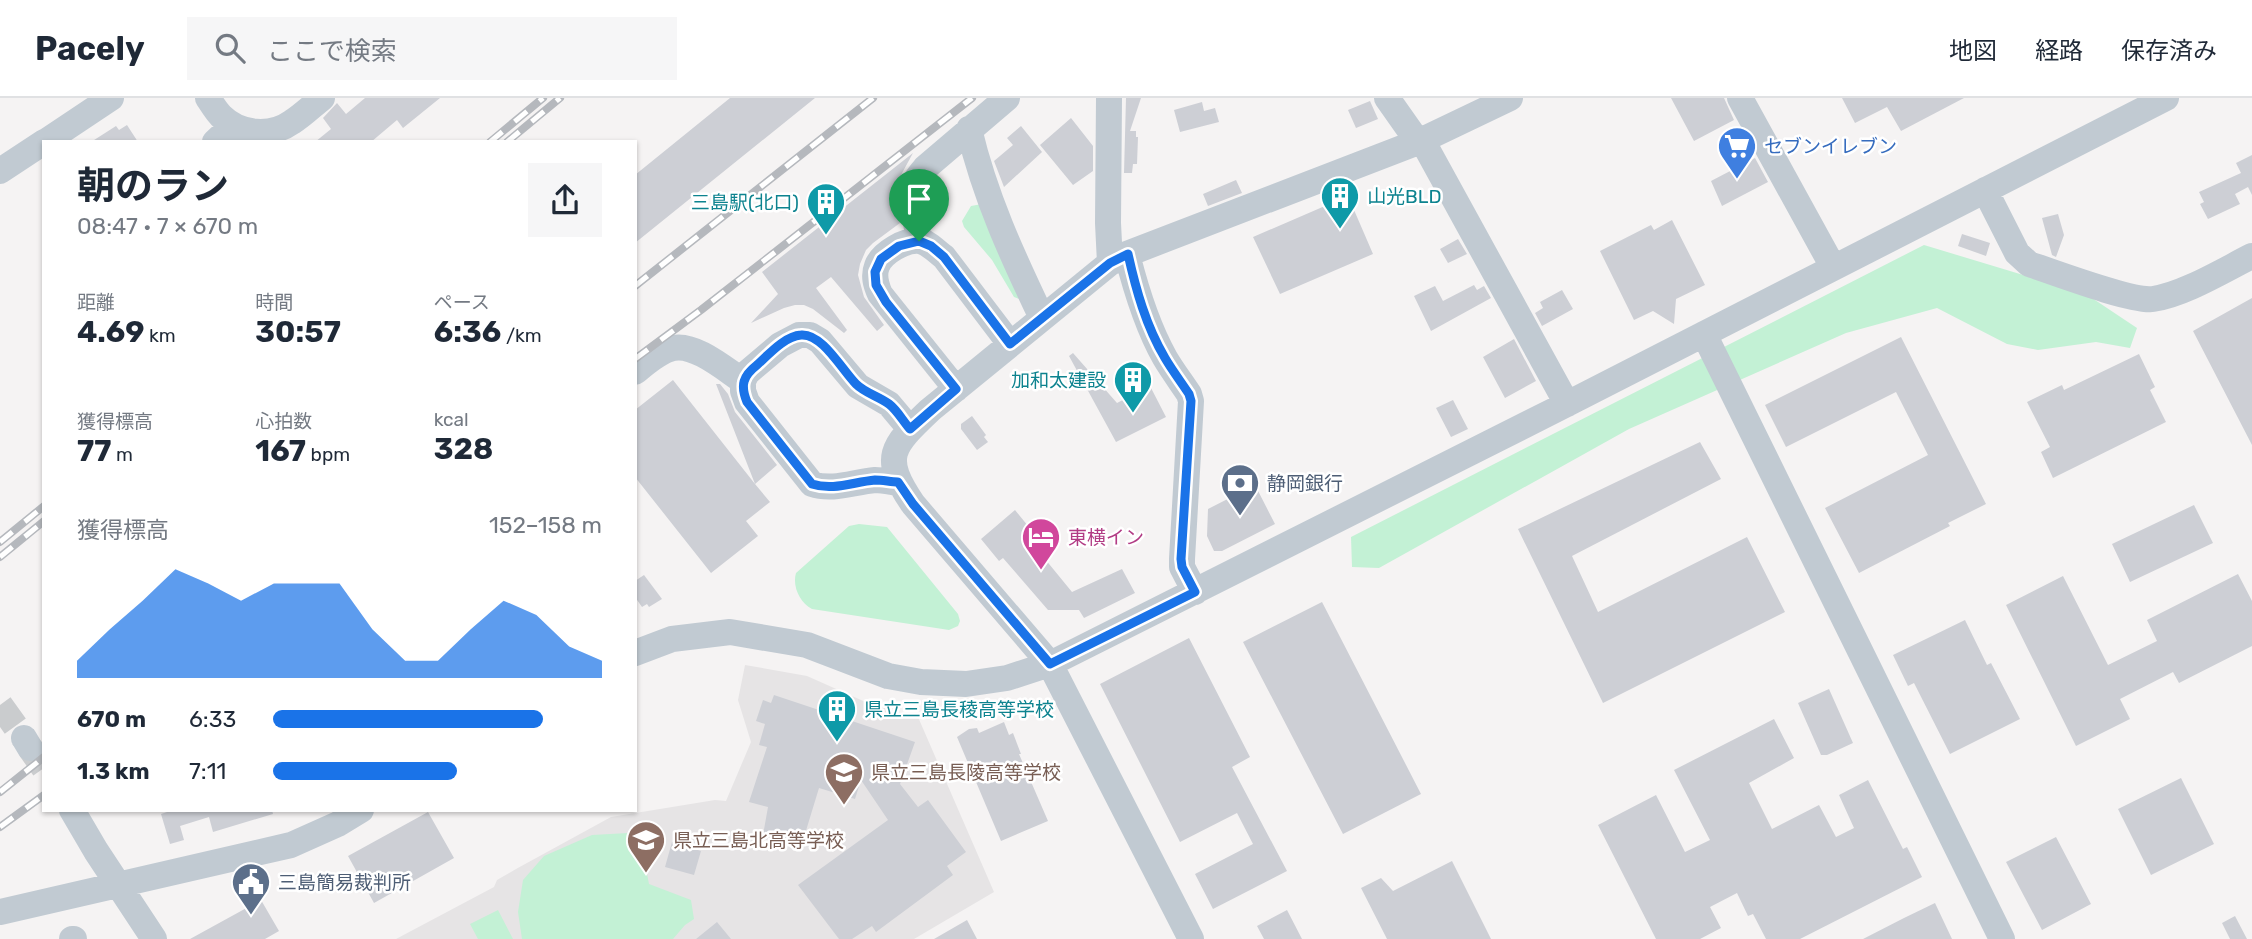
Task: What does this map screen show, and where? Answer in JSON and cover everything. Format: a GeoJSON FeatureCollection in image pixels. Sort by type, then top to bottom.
{"type":"FeatureCollection","features":[{"type":"Feature","properties":{"kind":"street"},"geometry":{"type":"LineString","coordinates":[[47,140],[111,98]]}},
{"type":"Feature","properties":{"kind":"street"},"geometry":{"type":"LineString","coordinates":[[208,98],[221,116],[224,133],[274,131],[291,123],[322,98]]}},
{"type":"Feature","properties":{"kind":"street"},"geometry":{"type":"LineString","coordinates":[[919,241],[914,200],[915,182],[925,168],[1007,98]]}},
{"type":"Feature","properties":{"kind":"street"},"geometry":{"type":"LineString","coordinates":[[1108,98],[1108,223],[1119,259],[1136,290],[1153,334],[1191,401],[1181,559],[1182,567],[1195,592]]}},
{"type":"Feature","properties":{"kind":"street"},"geometry":{"type":"LineString","coordinates":[[1387,98],[1420,141],[1567,404]]}},
{"type":"Feature","properties":{"kind":"street"},"geometry":{"type":"LineString","coordinates":[[1191,939],[1050,664],[913,504],[898,482],[893,467],[893,455],[910,429],[956,389],[1119,259],[1420,141],[1510,98]]}},
{"type":"Feature","properties":{"kind":"street"},"geometry":{"type":"LineString","coordinates":[[1741,98],[1833,267]]}},
{"type":"Feature","properties":{"kind":"street"},"geometry":{"type":"LineString","coordinates":[[637,652],[672,639],[730,632],[807,645],[888,676],[921,682],[966,684],[1007,678],[1050,664],[2166,98]]}},
{"type":"Feature","properties":{"kind":"street"},"geometry":{"type":"LineString","coordinates":[[969,129],[996,219],[1042,318]]}},
{"type":"Feature","properties":{"kind":"street"},"geometry":{"type":"LineString","coordinates":[[1,169],[42,143]]}},
{"type":"Feature","properties":{"kind":"street"},"geometry":{"type":"LineString","coordinates":[[1984,190],[2017,253],[2029,264],[2124,295],[2150,300],[2171,295],[2252,256]]}},
{"type":"Feature","properties":{"kind":"street"},"geometry":{"type":"LineString","coordinates":[[956,389],[886,302],[876,285],[875,272],[881,259],[899,246],[919,241],[931,246],[944,257],[1010,344]]}},
{"type":"Feature","properties":{"kind":"street"},"geometry":{"type":"LineString","coordinates":[[1704,334],[2002,939]]}},
{"type":"Feature","properties":{"kind":"street"},"geometry":{"type":"LineString","coordinates":[[898,482],[877,480],[821,488],[812,484],[747,402],[743,382],[747,373],[780,345],[799,335],[810,335],[820,341],[858,386],[889,404],[910,429]]}},
{"type":"Feature","properties":{"kind":"street"},"geometry":{"type":"LineString","coordinates":[[637,371],[661,353],[674,348],[686,348],[714,361],[743,382]]}},
{"type":"Feature","properties":{"kind":"street"},"geometry":{"type":"LineString","coordinates":[[73,812],[120,886],[148,937]]}},
{"type":"Feature","properties":{"kind":"street"},"geometry":{"type":"LineString","coordinates":[[0,912],[291,845],[354,812]]}},
{"type":"Feature","properties":{"kind":"shaded area"},"geometry":{"type":"Polygon","coordinates":[[[745,665],[807,676],[870,704],[918,717],[994,892],[914,939],[396,939],[494,887],[497,880],[611,817],[715,800],[726,801],[751,742],[738,700],[745,665]]]}},
{"type":"Feature","properties":{"kind":"green space"},"geometry":{"type":"Polygon","coordinates":[[[982,204],[1019,299],[1014,297],[992,260],[964,227],[962,221],[971,206],[982,204]]]}},
{"type":"Feature","properties":{"kind":"green space"},"geometry":{"type":"Polygon","coordinates":[[[1924,245],[2086,294],[2137,328],[2130,348],[2096,342],[2038,350],[2007,344],[1937,308],[1846,333],[1629,429],[1379,568],[1352,567],[1351,537],[1924,245]]]}},
{"type":"Feature","properties":{"kind":"green space"},"geometry":{"type":"Polygon","coordinates":[[[859,524],[887,527],[958,614],[958,626],[949,630],[812,609],[804,603],[796,589],[796,573],[849,526],[859,524]]]}},
{"type":"Feature","properties":{"kind":"green space"},"geometry":{"type":"Polygon","coordinates":[[[655,833],[643,853],[649,884],[691,900],[694,919],[673,939],[522,939],[518,912],[523,880],[544,856],[592,835],[655,833]]]}},
{"type":"Feature","properties":{"kind":"green space"},"geometry":{"type":"Polygon","coordinates":[[[498,910],[513,939],[478,939],[470,924],[498,910]]]}},
{"type":"Feature","properties":{"kind":"building"},"geometry":{"type":"Polygon","coordinates":[[[365,98],[440,98],[403,128],[397,120],[373,140],[317,140],[331,129],[323,118],[337,103],[346,114],[365,98]]]}},
{"type":"Feature","properties":{"kind":"building"},"geometry":{"type":"Polygon","coordinates":[[[730,98],[815,98],[637,241],[637,173],[730,98]]]}},
{"type":"Feature","properties":{"kind":"building"},"geometry":{"type":"Polygon","coordinates":[[[1126,98],[1141,98],[1130,131],[1136,131],[1138,137],[1137,164],[1133,164],[1132,173],[1124,173],[1126,98]]]}},
{"type":"Feature","properties":{"kind":"building"},"geometry":{"type":"Polygon","coordinates":[[[1671,98],[1724,98],[1734,120],[1694,141],[1671,98]]]}},
{"type":"Feature","properties":{"kind":"building"},"geometry":{"type":"Polygon","coordinates":[[[1842,98],[1964,98],[1901,131],[1887,107],[1855,123],[1842,98]]]}},
{"type":"Feature","properties":{"kind":"building"},"geometry":{"type":"Polygon","coordinates":[[[1370,101],[1378,119],[1356,128],[1348,110],[1370,101]]]}},
{"type":"Feature","properties":{"kind":"building"},"geometry":{"type":"Polygon","coordinates":[[[1202,102],[1204,111],[1215,108],[1219,122],[1180,132],[1174,110],[1202,102]]]}},
{"type":"Feature","properties":{"kind":"building"},"geometry":{"type":"Polygon","coordinates":[[[1071,118],[1093,146],[1093,171],[1073,185],[1040,145],[1071,118]]]}},
{"type":"Feature","properties":{"kind":"building"},"geometry":{"type":"Polygon","coordinates":[[[127,125],[137,140],[94,140],[116,126],[119,130],[127,125]]]}},
{"type":"Feature","properties":{"kind":"building"},"geometry":{"type":"Polygon","coordinates":[[[1021,126],[1042,152],[1004,187],[994,161],[1013,145],[1007,138],[1021,126]]]}},
{"type":"Feature","properties":{"kind":"building"},"geometry":{"type":"Polygon","coordinates":[[[913,153],[898,185],[900,223],[866,250],[858,275],[864,297],[884,325],[877,331],[831,277],[816,288],[847,330],[844,333],[804,305],[784,308],[751,323],[778,294],[762,272],[913,153]]]}},
{"type":"Feature","properties":{"kind":"building"},"geometry":{"type":"Polygon","coordinates":[[[2252,155],[2252,195],[2248,187],[2235,194],[2240,204],[2208,219],[2200,204],[2204,202],[2199,192],[2241,173],[2236,163],[2252,155]]]}},
{"type":"Feature","properties":{"kind":"building"},"geometry":{"type":"Polygon","coordinates":[[[1755,158],[1768,182],[1722,206],[1711,181],[1755,158]]]}},
{"type":"Feature","properties":{"kind":"building"},"geometry":{"type":"Polygon","coordinates":[[[1236,180],[1242,193],[1208,206],[1203,194],[1236,180]]]}},
{"type":"Feature","properties":{"kind":"building"},"geometry":{"type":"Polygon","coordinates":[[[1348,196],[1373,254],[1280,294],[1253,237],[1348,196]]]}},
{"type":"Feature","properties":{"kind":"building"},"geometry":{"type":"Polygon","coordinates":[[[2058,214],[2064,235],[2056,257],[2052,255],[2042,218],[2058,214]]]}},
{"type":"Feature","properties":{"kind":"building"},"geometry":{"type":"Polygon","coordinates":[[[1672,220],[1705,285],[1676,299],[1674,324],[1653,311],[1634,320],[1600,251],[1651,225],[1654,230],[1672,220]]]}},
{"type":"Feature","properties":{"kind":"building"},"geometry":{"type":"Polygon","coordinates":[[[1962,234],[1990,243],[1986,256],[1958,246],[1962,234]]]}},
{"type":"Feature","properties":{"kind":"building"},"geometry":{"type":"Polygon","coordinates":[[[1458,239],[1467,254],[1448,263],[1440,249],[1458,239]]]}},
{"type":"Feature","properties":{"kind":"building"},"geometry":{"type":"Polygon","coordinates":[[[1474,285],[1477,290],[1484,286],[1491,298],[1431,331],[1414,296],[1435,286],[1443,301],[1474,285]]]}},
{"type":"Feature","properties":{"kind":"building"},"geometry":{"type":"Polygon","coordinates":[[[1562,290],[1573,309],[1542,326],[1535,313],[1543,308],[1540,302],[1562,290]]]}},
{"type":"Feature","properties":{"kind":"building"},"geometry":{"type":"Polygon","coordinates":[[[2252,298],[2252,445],[2193,331],[2252,298]]]}},
{"type":"Feature","properties":{"kind":"building"},"geometry":{"type":"Polygon","coordinates":[[[1901,337],[1986,504],[1948,523],[1950,526],[1859,573],[1825,508],[1928,455],[1896,392],[1786,447],[1765,405],[1901,337]]]}},
{"type":"Feature","properties":{"kind":"building"},"geometry":{"type":"Polygon","coordinates":[[[1514,339],[1536,381],[1505,398],[1483,357],[1514,339]]]}},
{"type":"Feature","properties":{"kind":"building","name":"加和太建設"},"geometry":{"type":"Polygon","coordinates":[[[1073,353],[1117,403],[1150,386],[1166,417],[1116,442],[1069,356],[1073,353]]]}},
{"type":"Feature","properties":{"kind":"building"},"geometry":{"type":"Polygon","coordinates":[[[2139,354],[2155,387],[2150,390],[2166,422],[2053,478],[2041,452],[2050,447],[2027,402],[2062,385],[2064,390],[2139,354]]]}},
{"type":"Feature","properties":{"kind":"building"},"geometry":{"type":"Polygon","coordinates":[[[673,380],[770,502],[746,521],[758,536],[711,573],[637,480],[637,408],[673,380]]]}},
{"type":"Feature","properties":{"kind":"building"},"geometry":{"type":"Polygon","coordinates":[[[716,384],[720,384],[728,394],[735,412],[777,465],[755,484],[716,384]]]}},
{"type":"Feature","properties":{"kind":"building"},"geometry":{"type":"Polygon","coordinates":[[[1453,400],[1468,429],[1451,437],[1436,408],[1453,400]]]}},
{"type":"Feature","properties":{"kind":"building"},"geometry":{"type":"Polygon","coordinates":[[[972,416],[988,442],[977,450],[961,429],[961,424],[972,416]]]}},
{"type":"Feature","properties":{"kind":"building"},"geometry":{"type":"Polygon","coordinates":[[[1700,442],[1721,479],[1572,556],[1598,612],[1747,537],[1785,612],[1603,703],[1518,529],[1700,442]]]}},
{"type":"Feature","properties":{"kind":"building","name":"静岡銀行"},"geometry":{"type":"Polygon","coordinates":[[[1255,485],[1275,524],[1222,551],[1214,551],[1207,536],[1208,509],[1255,485]]]}},
{"type":"Feature","properties":{"kind":"building"},"geometry":{"type":"Polygon","coordinates":[[[2194,505],[2213,543],[2130,582],[2112,544],[2194,505]]]}},
{"type":"Feature","properties":{"kind":"building","name":"東横イン"},"geometry":{"type":"Polygon","coordinates":[[[1015,510],[1033,532],[1027,537],[1072,592],[1122,569],[1135,593],[1084,618],[1079,610],[1048,610],[1003,558],[999,561],[981,539],[1015,510]]]}},
{"type":"Feature","properties":{"kind":"building"},"geometry":{"type":"Polygon","coordinates":[[[2238,574],[2252,601],[2252,646],[2179,683],[2173,672],[2120,699],[2130,719],[2076,746],[2006,605],[2063,576],[2108,665],[2157,641],[2147,620],[2238,574]]]}},
{"type":"Feature","properties":{"kind":"building"},"geometry":{"type":"Polygon","coordinates":[[[644,575],[662,599],[649,607],[647,604],[642,607],[637,600],[637,580],[644,575]]]}},
{"type":"Feature","properties":{"kind":"building"},"geometry":{"type":"Polygon","coordinates":[[[1322,602],[1421,794],[1343,834],[1243,642],[1322,602]]]}},
{"type":"Feature","properties":{"kind":"building"},"geometry":{"type":"Polygon","coordinates":[[[1965,620],[1987,665],[1991,663],[2020,719],[1950,754],[1914,683],[1908,686],[1893,655],[1965,620]]]}},
{"type":"Feature","properties":{"kind":"building"},"geometry":{"type":"Polygon","coordinates":[[[1189,638],[1250,757],[1232,767],[1287,871],[1213,909],[1195,874],[1253,844],[1237,813],[1180,842],[1100,684],[1189,638]]]}},
{"type":"Feature","properties":{"kind":"building"},"geometry":{"type":"Polygon","coordinates":[[[1829,689],[1853,743],[1827,755],[1821,755],[1798,703],[1829,689]]]}},
{"type":"Feature","properties":{"kind":"building"},"geometry":{"type":"Polygon","coordinates":[[[774,695],[915,742],[900,784],[918,807],[928,800],[966,852],[947,866],[953,875],[876,932],[872,926],[852,939],[839,939],[798,885],[888,820],[861,780],[855,799],[819,788],[801,847],[763,835],[768,807],[749,802],[767,747],[759,745],[765,724],[756,721],[763,700],[771,703],[774,695]]]}},
{"type":"Feature","properties":{"kind":"building"},"geometry":{"type":"Polygon","coordinates":[[[1774,719],[1794,758],[1749,783],[1772,829],[1819,805],[1836,837],[1854,828],[1839,795],[1868,780],[1903,849],[1907,847],[1922,877],[1800,939],[1766,939],[1753,914],[1748,916],[1737,893],[1710,907],[1721,928],[1700,939],[1656,939],[1598,825],[1656,795],[1685,852],[1710,840],[1674,770],[1774,719]]]}},
{"type":"Feature","properties":{"kind":"building"},"geometry":{"type":"Polygon","coordinates":[[[1004,722],[1009,735],[1013,733],[1019,754],[1048,821],[1001,841],[957,737],[969,729],[977,728],[979,733],[1004,722]]]}},
{"type":"Feature","properties":{"kind":"building"},"geometry":{"type":"Polygon","coordinates":[[[2181,778],[2214,844],[2151,875],[2118,809],[2181,778]]]}},
{"type":"Feature","properties":{"kind":"building"},"geometry":{"type":"Polygon","coordinates":[[[428,812],[454,858],[374,903],[348,856],[428,812]]]}},
{"type":"Feature","properties":{"kind":"building"},"geometry":{"type":"Polygon","coordinates":[[[161,814],[273,814],[213,832],[209,817],[180,826],[184,840],[170,844],[161,814]]]}},
{"type":"Feature","properties":{"kind":"building"},"geometry":{"type":"Polygon","coordinates":[[[2056,837],[2091,904],[2042,930],[2006,862],[2056,837]]]}},
{"type":"Feature","properties":{"kind":"building"},"geometry":{"type":"Polygon","coordinates":[[[672,842],[701,851],[694,875],[665,867],[672,842]]]}},
{"type":"Feature","properties":{"kind":"building"},"geometry":{"type":"Polygon","coordinates":[[[1452,861],[1491,939],[1387,939],[1361,888],[1381,878],[1393,891],[1452,861]]]}},
{"type":"Feature","properties":{"kind":"building","name":"三島簡易裁判所"},"geometry":{"type":"Polygon","coordinates":[[[261,900],[279,931],[265,939],[190,939],[261,900]]]}},
{"type":"Feature","properties":{"kind":"building"},"geometry":{"type":"Polygon","coordinates":[[[1935,903],[1952,939],[1863,939],[1904,918],[1935,903]]]}},
{"type":"Feature","properties":{"kind":"building"},"geometry":{"type":"Polygon","coordinates":[[[1287,910],[1302,939],[1264,939],[1257,926],[1287,910]]]}},
{"type":"Feature","properties":{"kind":"building"},"geometry":{"type":"Polygon","coordinates":[[[2235,916],[2247,939],[2230,939],[2222,923],[2235,916]]]}},
{"type":"Feature","properties":{"kind":"building"},"geometry":{"type":"Polygon","coordinates":[[[967,920],[977,939],[934,939],[967,920]]]}},
{"type":"Feature","properties":{"kind":"building"},"geometry":{"type":"Polygon","coordinates":[[[717,922],[731,939],[696,939],[717,922]]]}},
{"type":"Feature","properties":{"kind":"tunnel"},"geometry":{"type":"LineString","coordinates":[[0,705],[24,738]]}},
{"type":"Feature","properties":{"kind":"tunnel"},"geometry":{"type":"LineString","coordinates":[[30,748],[42,765]]}},
{"type":"Feature","properties":{"kind":"railway"},"geometry":{"type":"LineString","coordinates":[[492,140],[543,98]]}},
{"type":"Feature","properties":{"kind":"railway"},"geometry":{"type":"LineString","coordinates":[[509,140],[560,98]]}},
{"type":"Feature","properties":{"kind":"railway"},"geometry":{"type":"LineString","coordinates":[[637,284],[873,98]]}},
{"type":"Feature","properties":{"kind":"railway"},"geometry":{"type":"LineString","coordinates":[[637,358],[972,98]]}},
{"type":"Feature","properties":{"kind":"railway"},"geometry":{"type":"LineString","coordinates":[[0,542],[42,508]]}},
{"type":"Feature","properties":{"kind":"railway"},"geometry":{"type":"LineString","coordinates":[[0,557],[42,523]]}},
{"type":"Feature","properties":{"kind":"railway"},"geometry":{"type":"LineString","coordinates":[[0,792],[42,759]]}},
{"type":"Feature","properties":{"kind":"railway"},"geometry":{"type":"LineString","coordinates":[[0,827],[42,796]]}},
{"type":"Feature","properties":{"kind":"place","name":"セブンイレブン"},"geometry":{"type":"Point","coordinates":[1737,180]}},
{"type":"Feature","properties":{"kind":"place","name":"山光BLD"},"geometry":{"type":"Point","coordinates":[1340,230]}},
{"type":"Feature","properties":{"kind":"place","name":"三島駅(北口)"},"geometry":{"type":"Point","coordinates":[826,236]}},
{"type":"Feature","properties":{"kind":"place","name":"加和太建設"},"geometry":{"type":"Point","coordinates":[1133,414]}},
{"type":"Feature","properties":{"kind":"place","name":"静岡銀行"},"geometry":{"type":"Point","coordinates":[1240,517]}},
{"type":"Feature","properties":{"kind":"place","name":"東横イン"},"geometry":{"type":"Point","coordinates":[1041,571]}},
{"type":"Feature","properties":{"kind":"place","name":"県立三島長稜高等学校"},"geometry":{"type":"Point","coordinates":[837,743]}},
{"type":"Feature","properties":{"kind":"place","name":"県立三島長陵高等学校"},"geometry":{"type":"Point","coordinates":[844,806]}},
{"type":"Feature","properties":{"kind":"place","name":"県立三島北高等学校"},"geometry":{"type":"Point","coordinates":[646,874]}},
{"type":"Feature","properties":{"kind":"place","name":"三島簡易裁判所"},"geometry":{"type":"Point","coordinates":[251,916]}},
{"type":"Feature","properties":{"kind":"route"},"geometry":{"type":"LineString","coordinates":[[919,241],[931,246],[944,257],[1010,344],[1110,263],[1128,254],[1136,290],[1153,334],[1191,401],[1181,559],[1182,567],[1195,592],[1050,664],[913,504],[898,482],[877,480],[821,488],[812,484],[747,402],[743,382],[747,373],[780,345],[799,335],[810,335],[820,341],[858,386],[889,404],[910,429],[956,389],[886,302],[876,285],[875,272],[881,259],[899,246],[919,241]]}}]}
